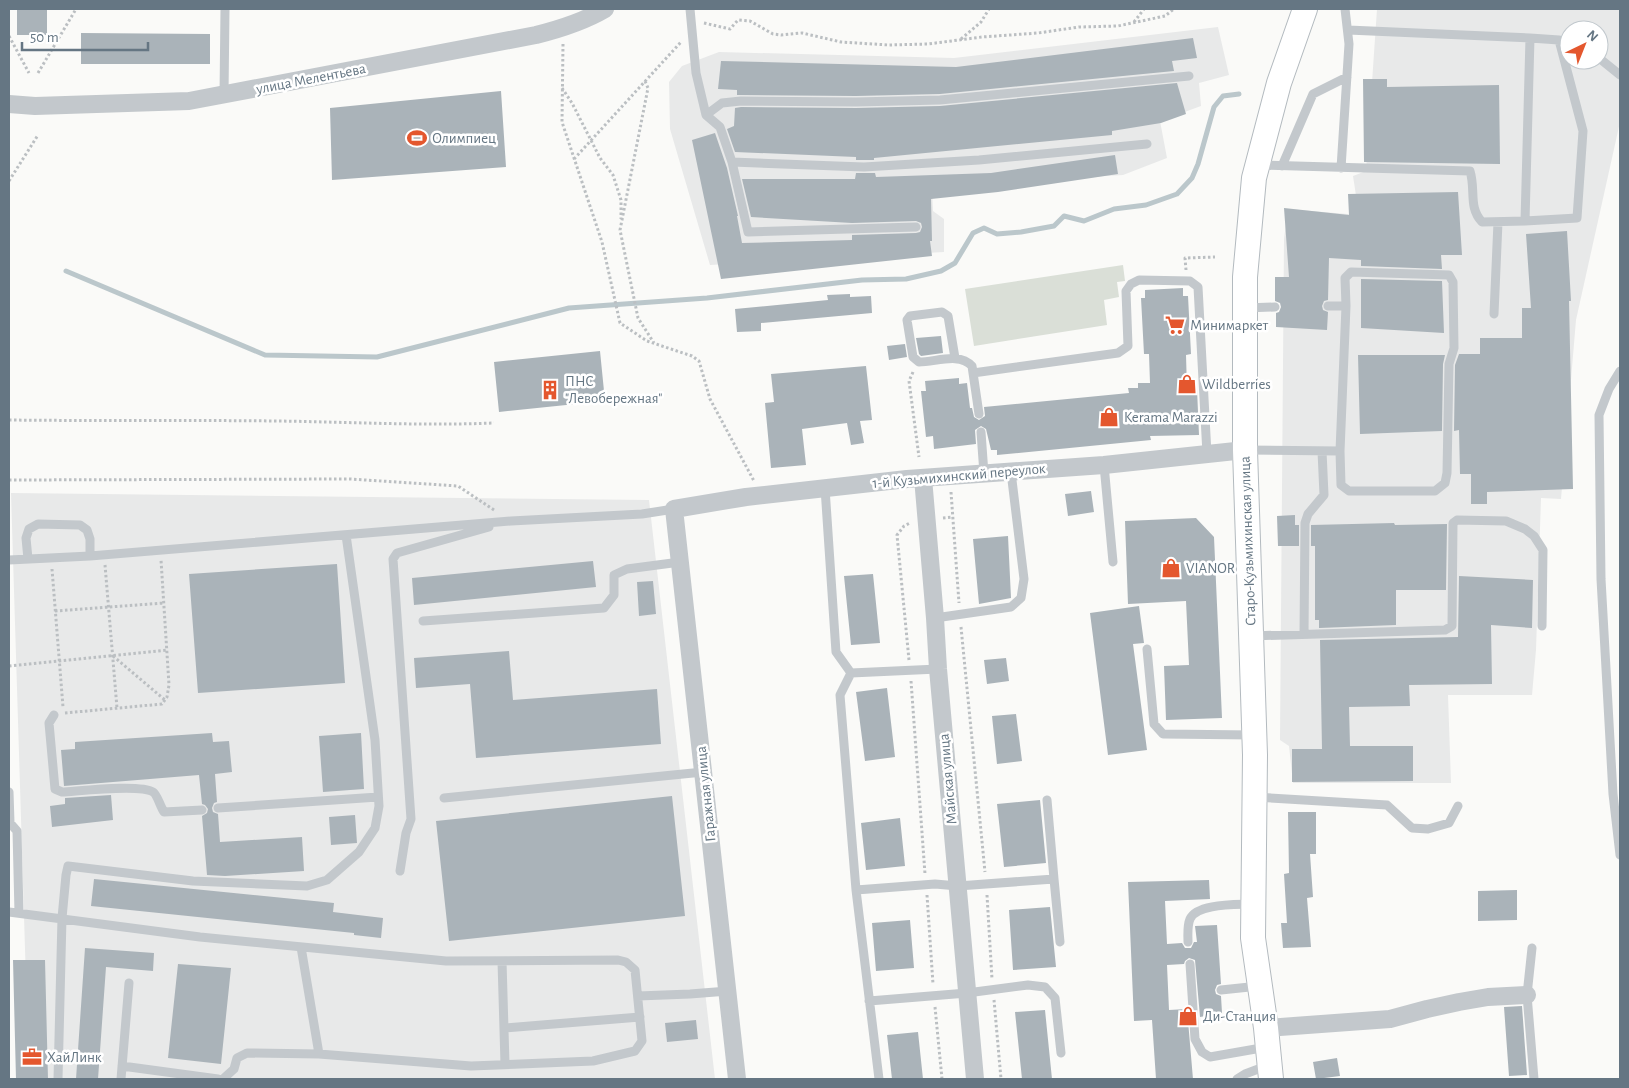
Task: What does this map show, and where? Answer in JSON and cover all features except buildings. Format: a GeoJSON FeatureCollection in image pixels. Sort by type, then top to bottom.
{"type":"FeatureCollection","features":[{"type":"Feature","properties":{"kind":"main road","name":"Старо-Кузьмихинская улица"},"geometry":{"type":"LineString","coordinates":[[1268,1055],[1253,938],[1255,797],[1245,450],[1246,277],[1254,178],[1279,83],[1305,9]]}},
{"type":"Feature","properties":{"kind":"street","name":"улица Мелентьева"},"geometry":{"type":"LineString","coordinates":[[9,104],[35,106],[189,101],[536,35],[560,29],[586,14],[605,9]]}},
{"type":"Feature","properties":{"kind":"street","name":"1-й Кузьмихинский переулок"},"geometry":{"type":"LineString","coordinates":[[674,509],[746,497],[825,488],[1245,450]]}},
{"type":"Feature","properties":{"kind":"street","name":"Майская улица"},"geometry":{"type":"LineString","coordinates":[[923,478],[974,1079]]}},
{"type":"Feature","properties":{"kind":"street","name":"Гаражная улица"},"geometry":{"type":"LineString","coordinates":[[674,509],[737,1079]]}},
{"type":"Feature","properties":{"kind":"street"},"geometry":{"type":"LineString","coordinates":[[1268,1055],[1427,1009],[1488,997],[1528,996]]}},
{"type":"Feature","properties":{"kind":"lane"},"geometry":{"type":"LineString","coordinates":[[224,95],[225,9]]}},
{"type":"Feature","properties":{"kind":"lane"},"geometry":{"type":"LineString","coordinates":[[690,9],[696,73],[706,115],[720,127],[732,162],[748,232],[916,228]]}},
{"type":"Feature","properties":{"kind":"lane"},"geometry":{"type":"LineString","coordinates":[[1342,168],[1349,44],[1345,9]]}},
{"type":"Feature","properties":{"kind":"lane"},"geometry":{"type":"LineString","coordinates":[[1348,30],[1559,40]]}},
{"type":"Feature","properties":{"kind":"lane"},"geometry":{"type":"LineString","coordinates":[[1524,221],[1530,38]]}},
{"type":"Feature","properties":{"kind":"lane"},"geometry":{"type":"LineString","coordinates":[[1609,66],[1620,75]]}},
{"type":"Feature","properties":{"kind":"lane"},"geometry":{"type":"LineString","coordinates":[[1258,165],[1470,171],[1473,179],[1475,214],[1482,222],[1577,218],[1583,131],[1567,70]]}},
{"type":"Feature","properties":{"kind":"lane"},"geometry":{"type":"LineString","coordinates":[[706,115],[722,103],[741,101],[856,102],[940,100],[1190,76]]}},
{"type":"Feature","properties":{"kind":"lane"},"geometry":{"type":"LineString","coordinates":[[1282,166],[1313,94],[1347,77]]}},
{"type":"Feature","properties":{"kind":"lane"},"geometry":{"type":"LineString","coordinates":[[732,162],[864,167],[979,160],[1147,144]]}},
{"type":"Feature","properties":{"kind":"lane"},"geometry":{"type":"LineString","coordinates":[[1494,314],[1498,222]]}},
{"type":"Feature","properties":{"kind":"lane"},"geometry":{"type":"LineString","coordinates":[[1351,272],[1449,275],[1453,282],[1454,348],[1449,364],[1447,473],[1445,483],[1435,491],[1349,491],[1341,485],[1340,451],[1346,306],[1345,278],[1351,272]]}},
{"type":"Feature","properties":{"kind":"lane"},"geometry":{"type":"LineString","coordinates":[[973,373],[1118,353],[1128,346],[1126,291],[1131,284],[1139,280],[1190,281],[1198,287],[1208,454]]}},
{"type":"Feature","properties":{"kind":"lane"},"geometry":{"type":"LineString","coordinates":[[1328,306],[1346,306]]}},
{"type":"Feature","properties":{"kind":"lane"},"geometry":{"type":"LineString","coordinates":[[1245,308],[1276,307]]}},
{"type":"Feature","properties":{"kind":"lane"},"geometry":{"type":"LineString","coordinates":[[955,358],[948,316],[942,312],[910,316],[907,320],[913,357],[919,362],[955,358],[967,360],[972,366],[980,414]]}},
{"type":"Feature","properties":{"kind":"lane"},"geometry":{"type":"LineString","coordinates":[[1620,371],[1609,389],[1599,415],[1601,579],[1613,794],[1620,855]]}},
{"type":"Feature","properties":{"kind":"lane"},"geometry":{"type":"LineString","coordinates":[[981,432],[984,474]]}},
{"type":"Feature","properties":{"kind":"lane"},"geometry":{"type":"LineString","coordinates":[[1245,450],[1340,451]]}},
{"type":"Feature","properties":{"kind":"lane"},"geometry":{"type":"LineString","coordinates":[[1304,634],[1305,523],[1308,514],[1324,496],[1322,451]]}},
{"type":"Feature","properties":{"kind":"lane"},"geometry":{"type":"LineString","coordinates":[[1104,464],[1113,562]]}},
{"type":"Feature","properties":{"kind":"lane"},"geometry":{"type":"LineString","coordinates":[[935,618],[960,616],[1011,607],[1021,598],[1024,579],[1011,472]]}},
{"type":"Feature","properties":{"kind":"lane"},"geometry":{"type":"LineString","coordinates":[[825,488],[836,652],[851,673]]}},
{"type":"Feature","properties":{"kind":"lane"},"geometry":{"type":"LineString","coordinates":[[9,560],[104,555],[511,521],[642,514],[674,509]]}},
{"type":"Feature","properties":{"kind":"lane"},"geometry":{"type":"LineString","coordinates":[[1251,636],[1445,630],[1452,626],[1453,523],[1457,520],[1506,521],[1525,529],[1534,536],[1543,550],[1542,626]]}},
{"type":"Feature","properties":{"kind":"lane"},"geometry":{"type":"LineString","coordinates":[[400,871],[406,833],[411,819],[393,560],[397,553],[511,521]]}},
{"type":"Feature","properties":{"kind":"lane"},"geometry":{"type":"LineString","coordinates":[[28,559],[26,538],[29,529],[38,524],[80,525],[87,530],[90,539],[90,556]]}},
{"type":"Feature","properties":{"kind":"lane"},"geometry":{"type":"LineString","coordinates":[[58,1079],[62,918],[68,866],[202,881],[307,886],[327,880],[359,852],[375,828],[379,806],[375,740],[346,535]]}},
{"type":"Feature","properties":{"kind":"lane"},"geometry":{"type":"LineString","coordinates":[[423,622],[604,608],[614,595],[614,575],[627,569],[680,562]]}},
{"type":"Feature","properties":{"kind":"lane"},"geometry":{"type":"LineString","coordinates":[[1147,649],[1154,724],[1164,734],[1254,735]]}},
{"type":"Feature","properties":{"kind":"lane"},"geometry":{"type":"LineString","coordinates":[[851,673],[938,669]]}},
{"type":"Feature","properties":{"kind":"lane"},"geometry":{"type":"LineString","coordinates":[[851,673],[840,695],[856,890],[879,1079]]}},
{"type":"Feature","properties":{"kind":"lane"},"geometry":{"type":"LineString","coordinates":[[54,715],[49,723],[55,789],[62,792],[137,788],[153,791],[164,812],[202,810]]}},
{"type":"Feature","properties":{"kind":"lane"},"geometry":{"type":"LineString","coordinates":[[444,798],[703,772]]}},
{"type":"Feature","properties":{"kind":"lane"},"geometry":{"type":"LineString","coordinates":[[9,792],[10,823],[17,831],[19,913]]}},
{"type":"Feature","properties":{"kind":"lane"},"geometry":{"type":"LineString","coordinates":[[218,808],[378,797]]}},
{"type":"Feature","properties":{"kind":"lane"},"geometry":{"type":"LineString","coordinates":[[1255,797],[1387,805],[1412,828],[1428,829],[1449,823],[1458,806]]}},
{"type":"Feature","properties":{"kind":"lane"},"geometry":{"type":"LineString","coordinates":[[1047,800],[1060,942]]}},
{"type":"Feature","properties":{"kind":"lane"},"geometry":{"type":"LineString","coordinates":[[856,890],[1054,880]]}},
{"type":"Feature","properties":{"kind":"lane"},"geometry":{"type":"LineString","coordinates":[[1188,942],[1190,918],[1196,911],[1205,908],[1253,904]]}},
{"type":"Feature","properties":{"kind":"lane"},"geometry":{"type":"LineString","coordinates":[[9,912],[200,937],[446,961],[618,960],[626,962],[635,970],[642,1041],[635,1052],[593,1061],[470,1066],[319,1054],[247,1053],[237,1058],[234,1069],[223,1079]]}},
{"type":"Feature","properties":{"kind":"lane"},"geometry":{"type":"LineString","coordinates":[[301,947],[319,1054]]}},
{"type":"Feature","properties":{"kind":"lane"},"geometry":{"type":"LineString","coordinates":[[1532,948],[1528,996],[1534,1079]]}},
{"type":"Feature","properties":{"kind":"lane"},"geometry":{"type":"LineString","coordinates":[[502,961],[505,1064]]}},
{"type":"Feature","properties":{"kind":"lane"},"geometry":{"type":"LineString","coordinates":[[1190,964],[1195,992],[1195,1039],[1202,1052],[1210,1057],[1268,1055]]}},
{"type":"Feature","properties":{"kind":"lane"},"geometry":{"type":"LineString","coordinates":[[121,1079],[129,983]]}},
{"type":"Feature","properties":{"kind":"lane"},"geometry":{"type":"LineString","coordinates":[[869,1001],[967,993],[1028,985],[1045,987],[1055,998],[1061,1053]]}},
{"type":"Feature","properties":{"kind":"lane"},"geometry":{"type":"LineString","coordinates":[[1221,990],[1260,986]]}},
{"type":"Feature","properties":{"kind":"lane"},"geometry":{"type":"LineString","coordinates":[[638,996],[728,991]]}},
{"type":"Feature","properties":{"kind":"lane"},"geometry":{"type":"LineString","coordinates":[[504,1028],[640,1017]]}},
{"type":"Feature","properties":{"kind":"lane"},"geometry":{"type":"LineString","coordinates":[[1237,1079],[1268,1055]]}},
{"type":"Feature","properties":{"kind":"lane"},"geometry":{"type":"LineString","coordinates":[[122,1066],[218,1079]]}},
{"type":"Feature","properties":{"kind":"path"},"geometry":{"type":"LineString","coordinates":[[38,73],[76,9]]}},
{"type":"Feature","properties":{"kind":"path"},"geometry":{"type":"LineString","coordinates":[[961,40],[981,22],[989,9]]}},
{"type":"Feature","properties":{"kind":"path"},"geometry":{"type":"LineString","coordinates":[[1134,22],[1144,9]]}},
{"type":"Feature","properties":{"kind":"path"},"geometry":{"type":"LineString","coordinates":[[691,20],[730,30],[738,20],[750,21],[772,34],[802,33],[841,42],[889,45],[928,44],[1080,27],[1118,26],[1164,16],[1174,9]]}},
{"type":"Feature","properties":{"kind":"path"},"geometry":{"type":"LineString","coordinates":[[9,36],[29,73]]}},
{"type":"Feature","properties":{"kind":"path"},"geometry":{"type":"LineString","coordinates":[[563,38],[562,122],[602,242],[620,323],[647,340],[692,356],[699,361],[710,399],[758,486]]}},
{"type":"Feature","properties":{"kind":"path"},"geometry":{"type":"LineString","coordinates":[[574,158],[685,38]]}},
{"type":"Feature","properties":{"kind":"path"},"geometry":{"type":"LineString","coordinates":[[645,81],[648,88],[620,230],[638,318],[655,343]]}},
{"type":"Feature","properties":{"kind":"path"},"geometry":{"type":"LineString","coordinates":[[562,88],[572,102],[590,141],[612,175],[621,200],[622,225]]}},
{"type":"Feature","properties":{"kind":"path"},"geometry":{"type":"LineString","coordinates":[[9,181],[38,135]]}},
{"type":"Feature","properties":{"kind":"path"},"geometry":{"type":"LineString","coordinates":[[1185,258],[1216,257]]}},
{"type":"Feature","properties":{"kind":"path"},"geometry":{"type":"LineString","coordinates":[[919,362],[909,381],[919,457]]}},
{"type":"Feature","properties":{"kind":"path"},"geometry":{"type":"LineString","coordinates":[[9,420],[118,422],[220,420],[454,425],[494,423]]}},
{"type":"Feature","properties":{"kind":"path"},"geometry":{"type":"LineString","coordinates":[[950,476],[960,616],[986,884],[1001,1079]]}},
{"type":"Feature","properties":{"kind":"path"},"geometry":{"type":"LineString","coordinates":[[9,480],[350,479],[458,486],[511,521]]}},
{"type":"Feature","properties":{"kind":"path"},"geometry":{"type":"LineString","coordinates":[[927,520],[916,520],[904,526],[897,534],[910,670],[934,996],[942,1079]]}},
{"type":"Feature","properties":{"kind":"path"},"geometry":{"type":"LineString","coordinates":[[54,715],[162,704],[165,700],[169,685],[160,550]]}},
{"type":"Feature","properties":{"kind":"path"},"geometry":{"type":"LineString","coordinates":[[104,555],[117,708]]}},
{"type":"Feature","properties":{"kind":"path"},"geometry":{"type":"LineString","coordinates":[[51,558],[64,714]]}},
{"type":"Feature","properties":{"kind":"path"},"geometry":{"type":"LineString","coordinates":[[55,611],[164,603]]}},
{"type":"Feature","properties":{"kind":"path"},"geometry":{"type":"LineString","coordinates":[[9,666],[167,650]]}},
{"type":"Feature","properties":{"kind":"path"},"geometry":{"type":"LineString","coordinates":[[113,656],[165,700]]}},
{"type":"Feature","properties":{"kind":"shaded area"},"geometry":{"type":"Polygon","coordinates":[[[1377,9],[1620,9],[1620,122],[1576,320],[1561,499],[1541,498],[1536,650],[1532,695],[1448,695],[1451,783],[1293,783],[1289,746],[1280,740],[1284,239],[1288,209],[1359,215],[1353,176],[1366,171],[1377,9]]]}},
{"type":"Feature","properties":{"kind":"shaded area"},"geometry":{"type":"Polygon","coordinates":[[[1218,27],[1229,75],[1199,83],[1201,106],[1160,121],[1167,158],[1123,175],[1040,180],[932,190],[933,211],[944,219],[944,252],[710,265],[670,129],[669,82],[682,66],[719,52],[954,58],[1218,27]]]}},
{"type":"Feature","properties":{"kind":"shaded area"},"geometry":{"type":"Polygon","coordinates":[[[1123,265],[1125,281],[1117,282],[1119,297],[1104,300],[1107,325],[974,346],[965,289],[1123,265]]]}},
{"type":"Feature","properties":{"kind":"shaded area"},"geometry":{"type":"Polygon","coordinates":[[[11,493],[649,500],[715,1079],[29,1079],[11,493]]]}},
{"type":"Feature","properties":{"kind":"waterway"},"geometry":{"type":"LineString","coordinates":[[66,271],[265,355],[377,357],[569,308],[707,298],[862,280],[906,279],[941,271],[955,263],[973,233],[984,228],[997,234],[1054,226],[1064,216],[1084,221],[1114,209],[1146,205],[1177,194],[1192,178],[1198,164],[1214,107],[1223,96],[1239,94]]}},
{"type":"Feature","properties":{"kind":"place","name":"Олимпиец"},"geometry":{"type":"Point","coordinates":[417,138]}},
{"type":"Feature","properties":{"kind":"place","name":"Минимаркет"},"geometry":{"type":"Point","coordinates":[1175,325]}},
{"type":"Feature","properties":{"kind":"place","name":"Wildberries"},"geometry":{"type":"Point","coordinates":[1187,384]}},
{"type":"Feature","properties":{"kind":"place","name":"ПНС \"Левобережная\""},"geometry":{"type":"Point","coordinates":[550,390]}},
{"type":"Feature","properties":{"kind":"place","name":"Kerama Marazzi"},"geometry":{"type":"Point","coordinates":[1109,417]}},
{"type":"Feature","properties":{"kind":"place","name":"VIANOR"},"geometry":{"type":"Point","coordinates":[1171,568]}},
{"type":"Feature","properties":{"kind":"place","name":"Ди-Станция"},"geometry":{"type":"Point","coordinates":[1188,1016]}},
{"type":"Feature","properties":{"kind":"place","name":"ХайЛинк"},"geometry":{"type":"Point","coordinates":[32,1057]}}]}
